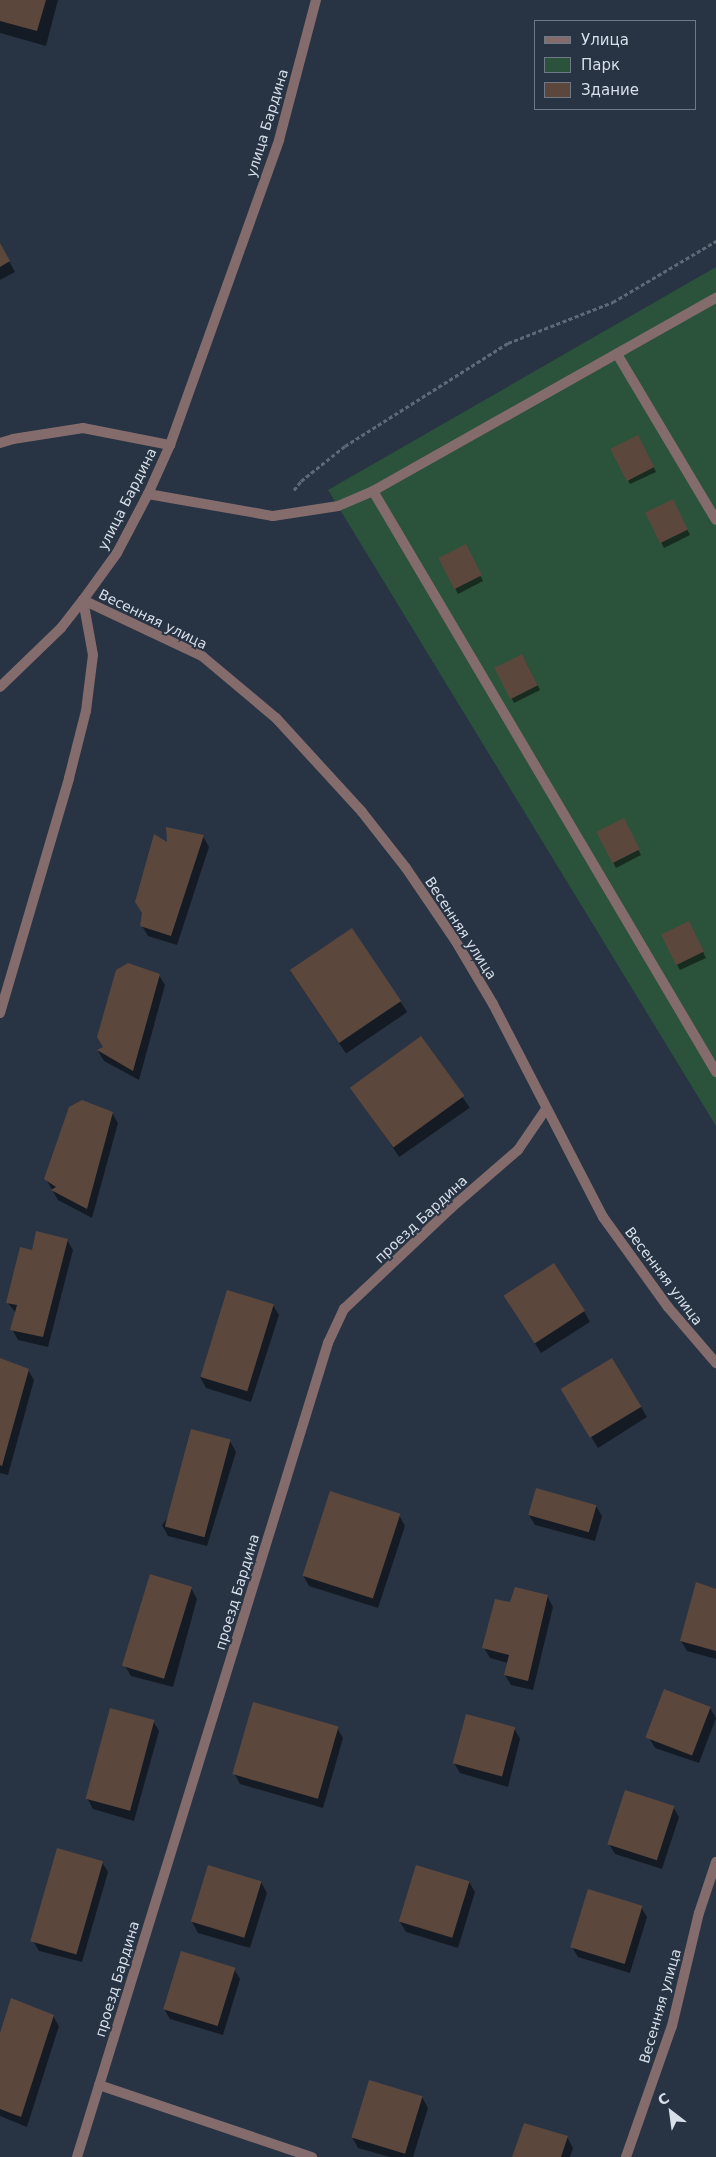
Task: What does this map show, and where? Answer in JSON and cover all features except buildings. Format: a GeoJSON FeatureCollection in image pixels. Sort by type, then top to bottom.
{"type":"FeatureCollection","features":[{"type":"Feature","properties":{"kind":"street","name":"улица Бардина"},"geometry":{"type":"LineString","coordinates":[[0,687],[61,628],[83,600],[117,553],[148,494],[170,445],[280,140],[316,0]]}},
{"type":"Feature","properties":{"kind":"street"},"geometry":{"type":"LineString","coordinates":[[148,494],[273,516],[338,506],[373,491],[716,298]]}},
{"type":"Feature","properties":{"kind":"street"},"geometry":{"type":"LineString","coordinates":[[617,354],[716,520]]}},
{"type":"Feature","properties":{"kind":"street"},"geometry":{"type":"LineString","coordinates":[[0,443],[13,439],[83,428],[170,445]]}},
{"type":"Feature","properties":{"kind":"street"},"geometry":{"type":"LineString","coordinates":[[373,491],[716,1072]]}},
{"type":"Feature","properties":{"kind":"street"},"geometry":{"type":"LineString","coordinates":[[0,1013],[69,778],[86,711],[93,655],[83,600]]}},
{"type":"Feature","properties":{"kind":"street","name":"Весенняя улица"},"geometry":{"type":"LineString","coordinates":[[83,600],[202,656],[276,718],[362,812],[406,868],[455,940],[524,1061],[546,1108],[603,1217],[668,1307],[716,1363]]}},
{"type":"Feature","properties":{"kind":"street","name":"проезд Бардина"},"geometry":{"type":"LineString","coordinates":[[77,2157],[328,1343],[344,1309],[451,1208],[518,1150],[546,1108]]}},
{"type":"Feature","properties":{"kind":"street","name":"Весенняя улица"},"geometry":{"type":"LineString","coordinates":[[626,2157],[672,2026],[699,1913],[716,1862]]}},
{"type":"Feature","properties":{"kind":"street"},"geometry":{"type":"LineString","coordinates":[[99,2085],[312,2157]]}},
{"type":"Feature","properties":{"kind":"path"},"geometry":{"type":"LineString","coordinates":[[273,516],[301,481],[345,446],[385,419],[508,343],[613,302],[716,241]]}},
{"type":"Feature","properties":{"kind":"green space"},"geometry":{"type":"Polygon","coordinates":[[[716,267],[716,1126],[328,490],[716,267]]]}}]}
